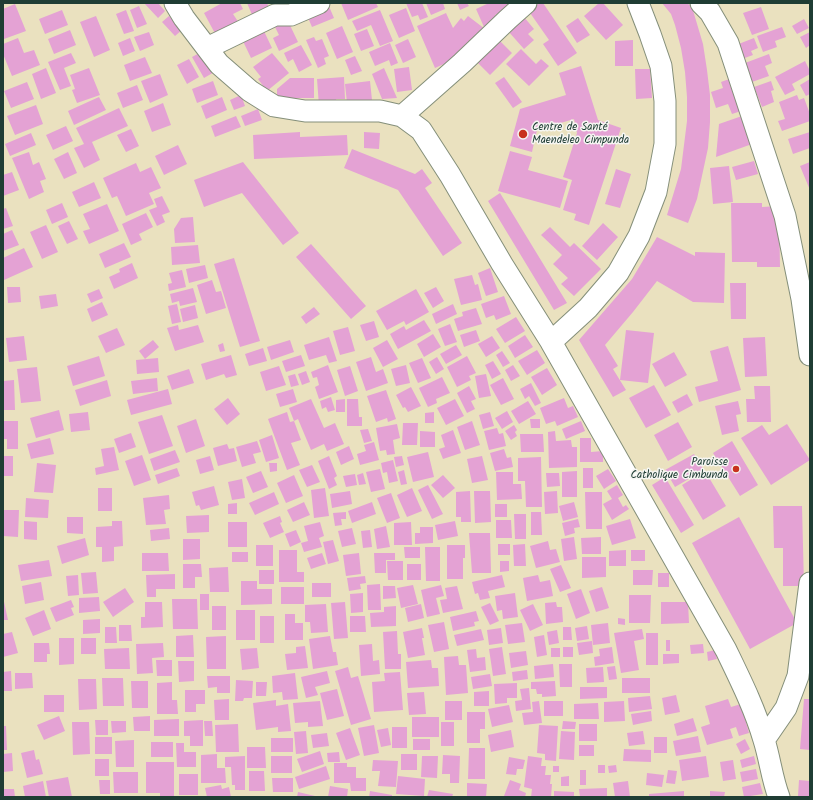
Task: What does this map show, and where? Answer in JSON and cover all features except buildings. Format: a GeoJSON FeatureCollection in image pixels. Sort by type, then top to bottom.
{"type":"FeatureCollection","features":[{"type":"Feature","properties":{"kind":"street"},"geometry":{"type":"LineString","coordinates":[[175,3],[219,64],[250,91],[274,106],[304,111],[380,112],[402,116],[420,130],[450,175],[502,264],[551,342],[726,650],[746,691],[764,740],[779,797]]}},
{"type":"Feature","properties":{"kind":"street"},"geometry":{"type":"LineString","coordinates":[[207,48],[275,15],[291,15],[319,3]]}},
{"type":"Feature","properties":{"kind":"street"},"geometry":{"type":"LineString","coordinates":[[402,116],[462,63],[526,3]]}},
{"type":"Feature","properties":{"kind":"street"},"geometry":{"type":"LineString","coordinates":[[551,342],[588,308],[618,273],[639,236],[656,192],[665,144],[665,101],[661,66],[638,3]]}},
{"type":"Feature","properties":{"kind":"street"},"geometry":{"type":"LineString","coordinates":[[701,3],[710,12],[728,43],[783,209],[802,299],[810,355]]}},
{"type":"Feature","properties":{"kind":"street"},"geometry":{"type":"LineString","coordinates":[[764,740],[786,708],[798,676],[810,583]]}},
{"type":"Feature","properties":{"kind":"place","name":"Centre de Santé Maendeleo Cimpunda"},"geometry":{"type":"Point","coordinates":[523,134]}},
{"type":"Feature","properties":{"kind":"place","name":"Paroisse Catholique Cimbunda"},"geometry":{"type":"Point","coordinates":[736,469]}}]}
